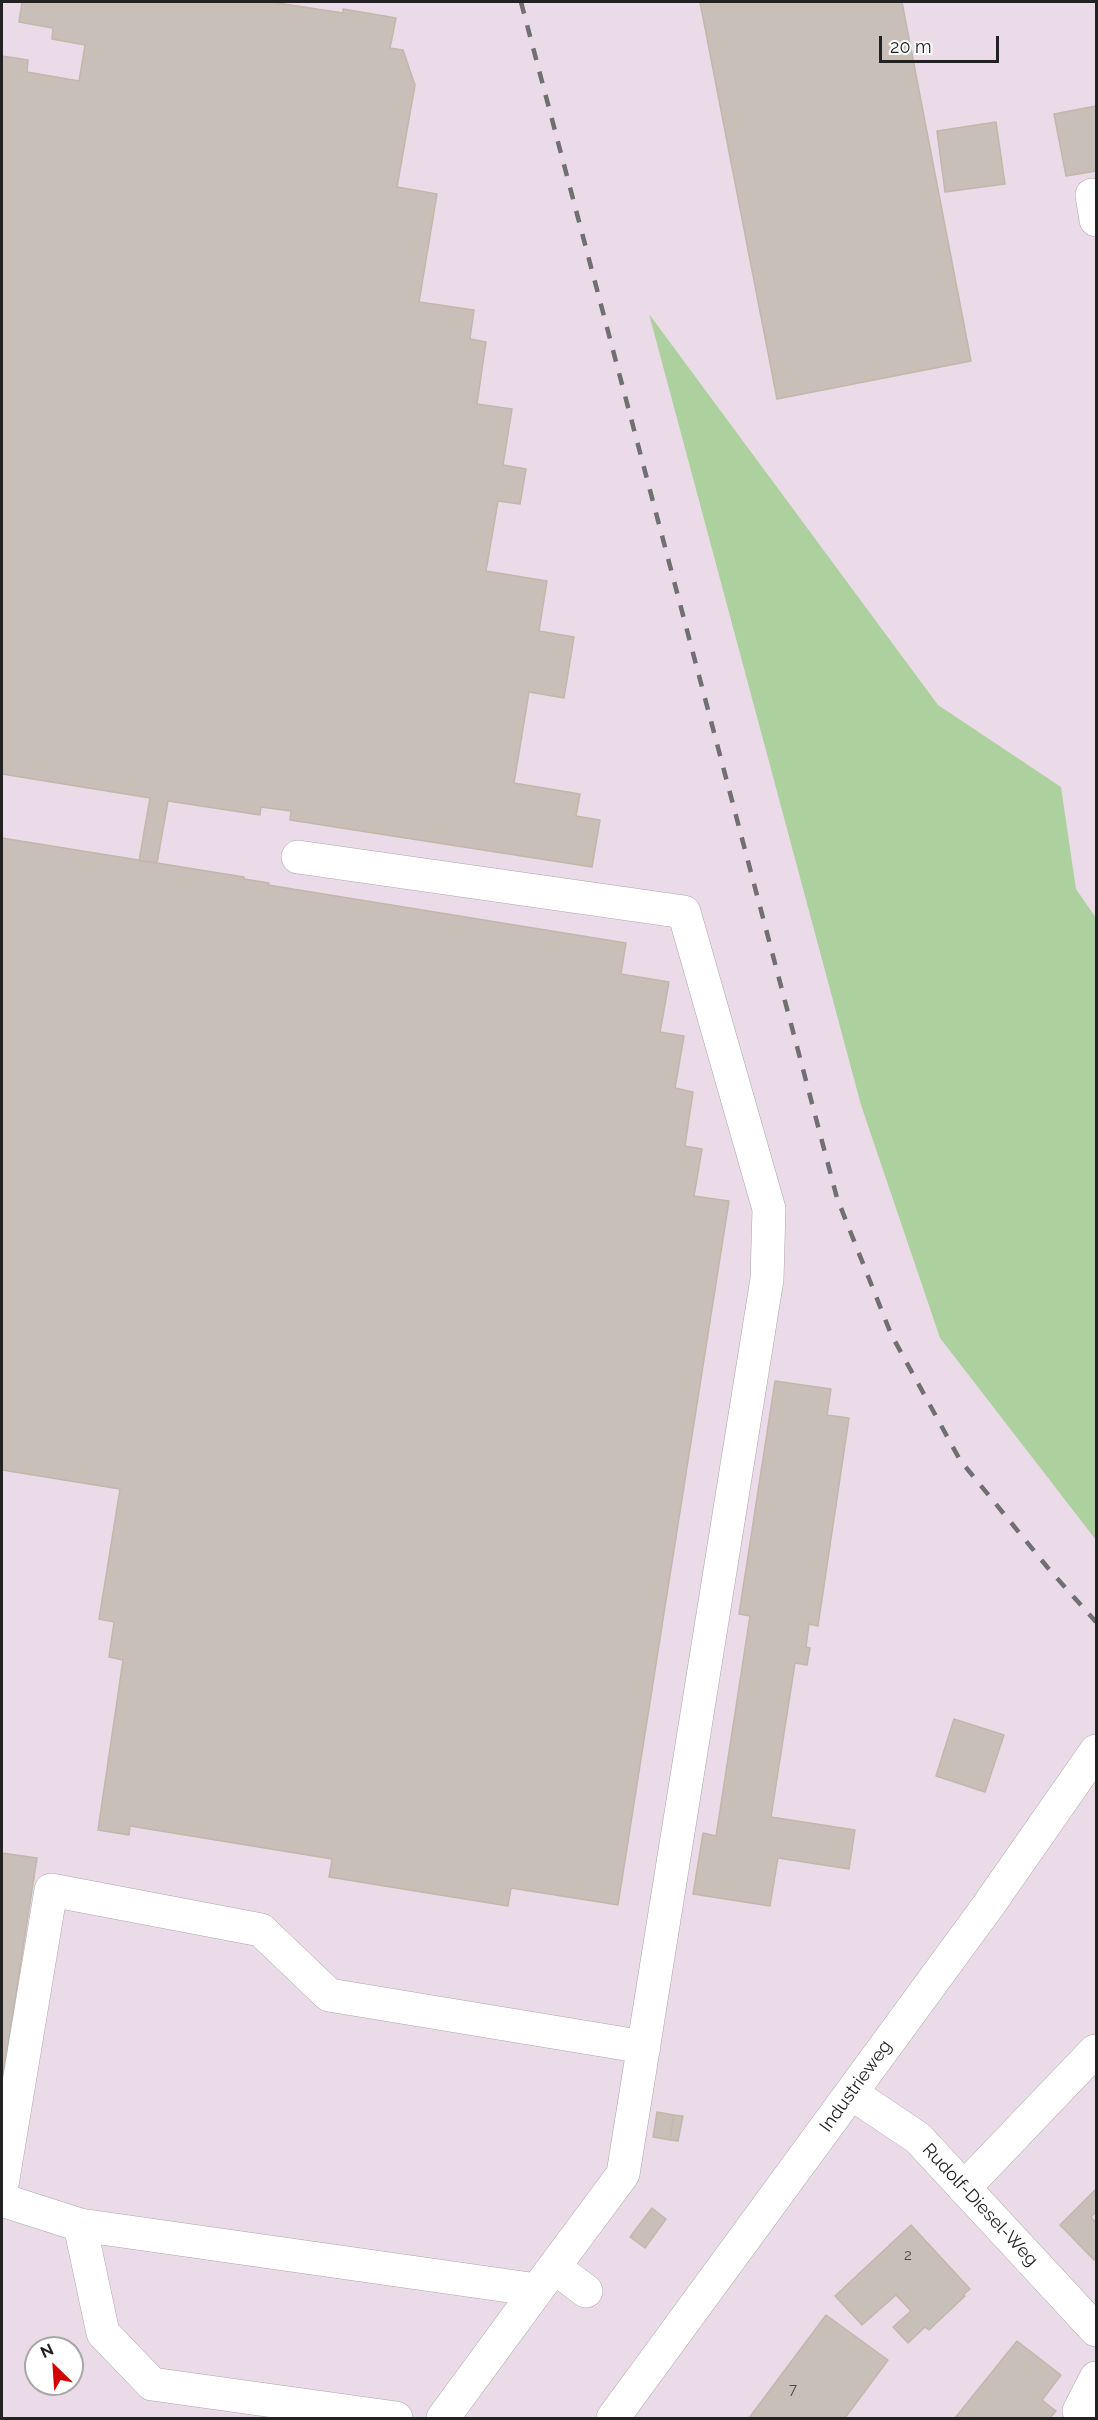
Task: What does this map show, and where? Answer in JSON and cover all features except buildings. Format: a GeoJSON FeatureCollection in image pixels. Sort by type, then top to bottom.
{"type":"FeatureCollection","features":[{"type":"Feature","properties":{"kind":"street"},"geometry":{"type":"LineString","coordinates":[[298,857],[684,912],[769,1209],[767,1279],[623,2174],[443,2418]]}},
{"type":"Feature","properties":{"kind":"street","name":"Industrieweg"},"geometry":{"type":"LineString","coordinates":[[613,2418],[988,1906],[1096,1751]]}},
{"type":"Feature","properties":{"kind":"street"},"geometry":{"type":"LineString","coordinates":[[2,2185],[51,1890],[261,1930],[328,1995],[644,2047]]}},
{"type":"Feature","properties":{"kind":"street"},"geometry":{"type":"LineString","coordinates":[[964,2188],[1095,2051]]}},
{"type":"Feature","properties":{"kind":"street","name":"Rudolf-Diesel-Weg"},"geometry":{"type":"LineString","coordinates":[[851,2093],[918,2139],[1096,2330]]}},
{"type":"Feature","properties":{"kind":"street"},"geometry":{"type":"LineString","coordinates":[[2,2200],[80,2225],[546,2279],[586,2290]]}},
{"type":"Feature","properties":{"kind":"street"},"geometry":{"type":"LineString","coordinates":[[80,2225],[103,2333],[152,2384],[396,2418]]}},
{"type":"Feature","properties":{"kind":"street"},"geometry":{"type":"LineString","coordinates":[[1082,2418],[1079,2411],[1096,2378]]}},
{"type":"Feature","properties":{"kind":"shaded area"},"geometry":{"type":"Polygon","coordinates":[[[2,2],[1096,2],[1096,2418],[2,2418],[2,2]]]}},
{"type":"Feature","properties":{"kind":"green space"},"geometry":{"type":"Polygon","coordinates":[[[649,314],[938,705],[1061,787],[1076,889],[1096,918],[1096,1540],[940,1338],[861,1105],[649,314]]]}},
{"type":"Feature","properties":{"kind":"railway"},"geometry":{"type":"LineString","coordinates":[[521,2],[837,1198],[891,1334],[960,1460],[1048,1568],[1096,1622]]}}]}
